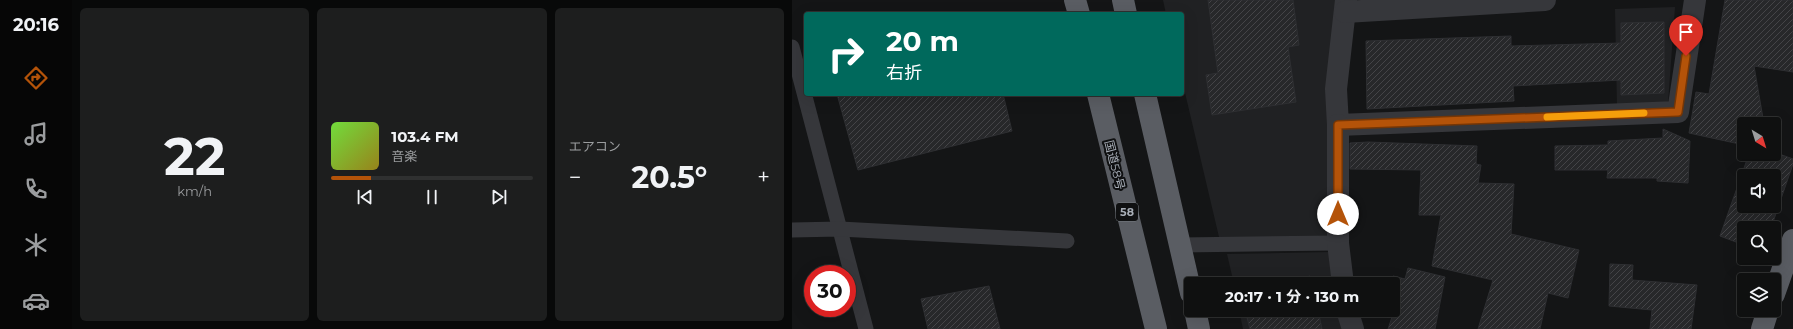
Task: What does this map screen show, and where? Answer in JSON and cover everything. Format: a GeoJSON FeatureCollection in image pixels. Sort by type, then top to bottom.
{"type":"FeatureCollection","features":[{"type":"Feature","properties":{"kind":"highway"},"geometry":{"type":"LineString","coordinates":[[1075,0],[1078,12]]}},
{"type":"Feature","properties":{"kind":"highway"},"geometry":{"type":"LineString","coordinates":[[1123,0],[1126,12]]}},
{"type":"Feature","properties":{"kind":"highway","name":"国道58号"},"geometry":{"type":"LineString","coordinates":[[1098,96],[1156,329]]}},
{"type":"Feature","properties":{"kind":"highway"},"geometry":{"type":"LineString","coordinates":[[1145,96],[1187,277]]}},
{"type":"Feature","properties":{"kind":"highway"},"geometry":{"type":"LineString","coordinates":[[1781,274],[1793,240]]}},
{"type":"Feature","properties":{"kind":"highway"},"geometry":{"type":"LineString","coordinates":[[1196,317],[1199,329]]}},
{"type":"Feature","properties":{"kind":"highway"},"geometry":{"type":"LineString","coordinates":[[1762,329],[1766,317]]}},
{"type":"Feature","properties":{"kind":"street"},"geometry":{"type":"LineString","coordinates":[[1342,277],[1338,243],[1338,125],[1336,89],[1346,6],[1545,0]]}},
{"type":"Feature","properties":{"kind":"street"},"geometry":{"type":"LineString","coordinates":[[1338,125],[1678,112],[1695,0]]}},
{"type":"Feature","properties":{"kind":"street"},"geometry":{"type":"LineString","coordinates":[[1349,317],[1353,329]]}},
{"type":"Feature","properties":{"kind":"lane"},"geometry":{"type":"LineString","coordinates":[[792,46],[804,92]]}},
{"type":"Feature","properties":{"kind":"lane"},"geometry":{"type":"LineString","coordinates":[[805,96],[866,329]]}},
{"type":"Feature","properties":{"kind":"lane"},"geometry":{"type":"LineString","coordinates":[[792,230],[840,229],[1067,241]]}},
{"type":"Feature","properties":{"kind":"lane"},"geometry":{"type":"LineString","coordinates":[[1180,245],[1338,243]]}},
{"type":"Feature","properties":{"kind":"shaded area"},"geometry":{"type":"Polygon","coordinates":[[[1163,0],[1338,0],[1329,237],[1219,237],[1184,88],[1184,12],[1166,12],[1163,0]]]}},
{"type":"Feature","properties":{"kind":"shaded area"},"geometry":{"type":"Polygon","coordinates":[[[1675,7],[1668,103],[1617,106],[1615,9],[1675,7]]]}},
{"type":"Feature","properties":{"kind":"shaded area"},"geometry":{"type":"Polygon","coordinates":[[[1330,252],[1332,277],[1232,277],[1227,254],[1330,252]]]}},
{"type":"Feature","properties":{"kind":"shaded area"},"geometry":{"type":"Polygon","coordinates":[[[1240,317],[1339,317],[1342,329],[1243,329],[1240,317]]]}},
{"type":"Feature","properties":{"kind":"building"},"geometry":{"type":"Polygon","coordinates":[[[1208,0],[1293,0],[1299,45],[1288,47],[1296,102],[1212,115],[1206,75],[1218,73],[1208,0]]]}},
{"type":"Feature","properties":{"kind":"building"},"geometry":{"type":"Polygon","coordinates":[[[1725,0],[1793,0],[1793,72],[1754,66],[1763,117],[1737,117],[1737,143],[1689,133],[1696,92],[1709,94],[1725,0]]]}},
{"type":"Feature","properties":{"kind":"building"},"geometry":{"type":"Polygon","coordinates":[[[1664,22],[1664,93],[1621,95],[1621,80],[1513,86],[1514,101],[1367,109],[1366,41],[1511,36],[1511,46],[1621,43],[1621,23],[1664,22]]]}},
{"type":"Feature","properties":{"kind":"building"},"geometry":{"type":"Polygon","coordinates":[[[838,96],[1003,96],[1012,131],[858,170],[838,96]]]}},
{"type":"Feature","properties":{"kind":"building"},"geometry":{"type":"Polygon","coordinates":[[[1663,129],[1690,141],[1688,183],[1657,181],[1657,178],[1607,178],[1608,170],[1555,170],[1555,146],[1608,145],[1608,141],[1663,138],[1663,129]]]}},
{"type":"Feature","properties":{"kind":"building"},"geometry":{"type":"Polygon","coordinates":[[[1368,142],[1477,146],[1476,164],[1481,165],[1478,183],[1514,184],[1511,234],[1579,250],[1568,298],[1548,293],[1540,329],[1478,329],[1493,280],[1432,266],[1441,215],[1419,215],[1421,170],[1350,169],[1350,143],[1368,142]]]}},
{"type":"Feature","properties":{"kind":"building"},"geometry":{"type":"Polygon","coordinates":[[[1781,155],[1793,159],[1793,164],[1781,199],[1781,169],[1744,169],[1747,161],[1781,161],[1781,155]]]}},
{"type":"Feature","properties":{"kind":"building"},"geometry":{"type":"Polygon","coordinates":[[[1737,188],[1737,213],[1776,213],[1773,221],[1737,221],[1737,242],[1720,236],[1737,188]]]}},
{"type":"Feature","properties":{"kind":"building"},"geometry":{"type":"Polygon","coordinates":[[[1610,264],[1633,265],[1632,280],[1697,285],[1691,329],[1650,329],[1652,310],[1609,306],[1610,264]]]}},
{"type":"Feature","properties":{"kind":"building"},"geometry":{"type":"Polygon","coordinates":[[[1408,268],[1445,277],[1435,329],[1388,329],[1392,317],[1400,317],[1400,278],[1405,279],[1408,268]]]}},
{"type":"Feature","properties":{"kind":"building"},"geometry":{"type":"Polygon","coordinates":[[[989,286],[1000,329],[928,329],[921,299],[989,286]]]}},
{"type":"Feature","properties":{"kind":"building"},"geometry":{"type":"Polygon","coordinates":[[[1247,317],[1319,317],[1322,329],[1250,329],[1247,317]]]}},
{"type":"Feature","properties":{"kind":"slow traffic"},"geometry":{"type":"LineString","coordinates":[[1547,117],[1644,113]]}},
{"type":"Feature","properties":{"kind":"route"},"geometry":{"type":"LineString","coordinates":[[1338,214],[1338,125],[1678,112],[1686,56]]}}]}
